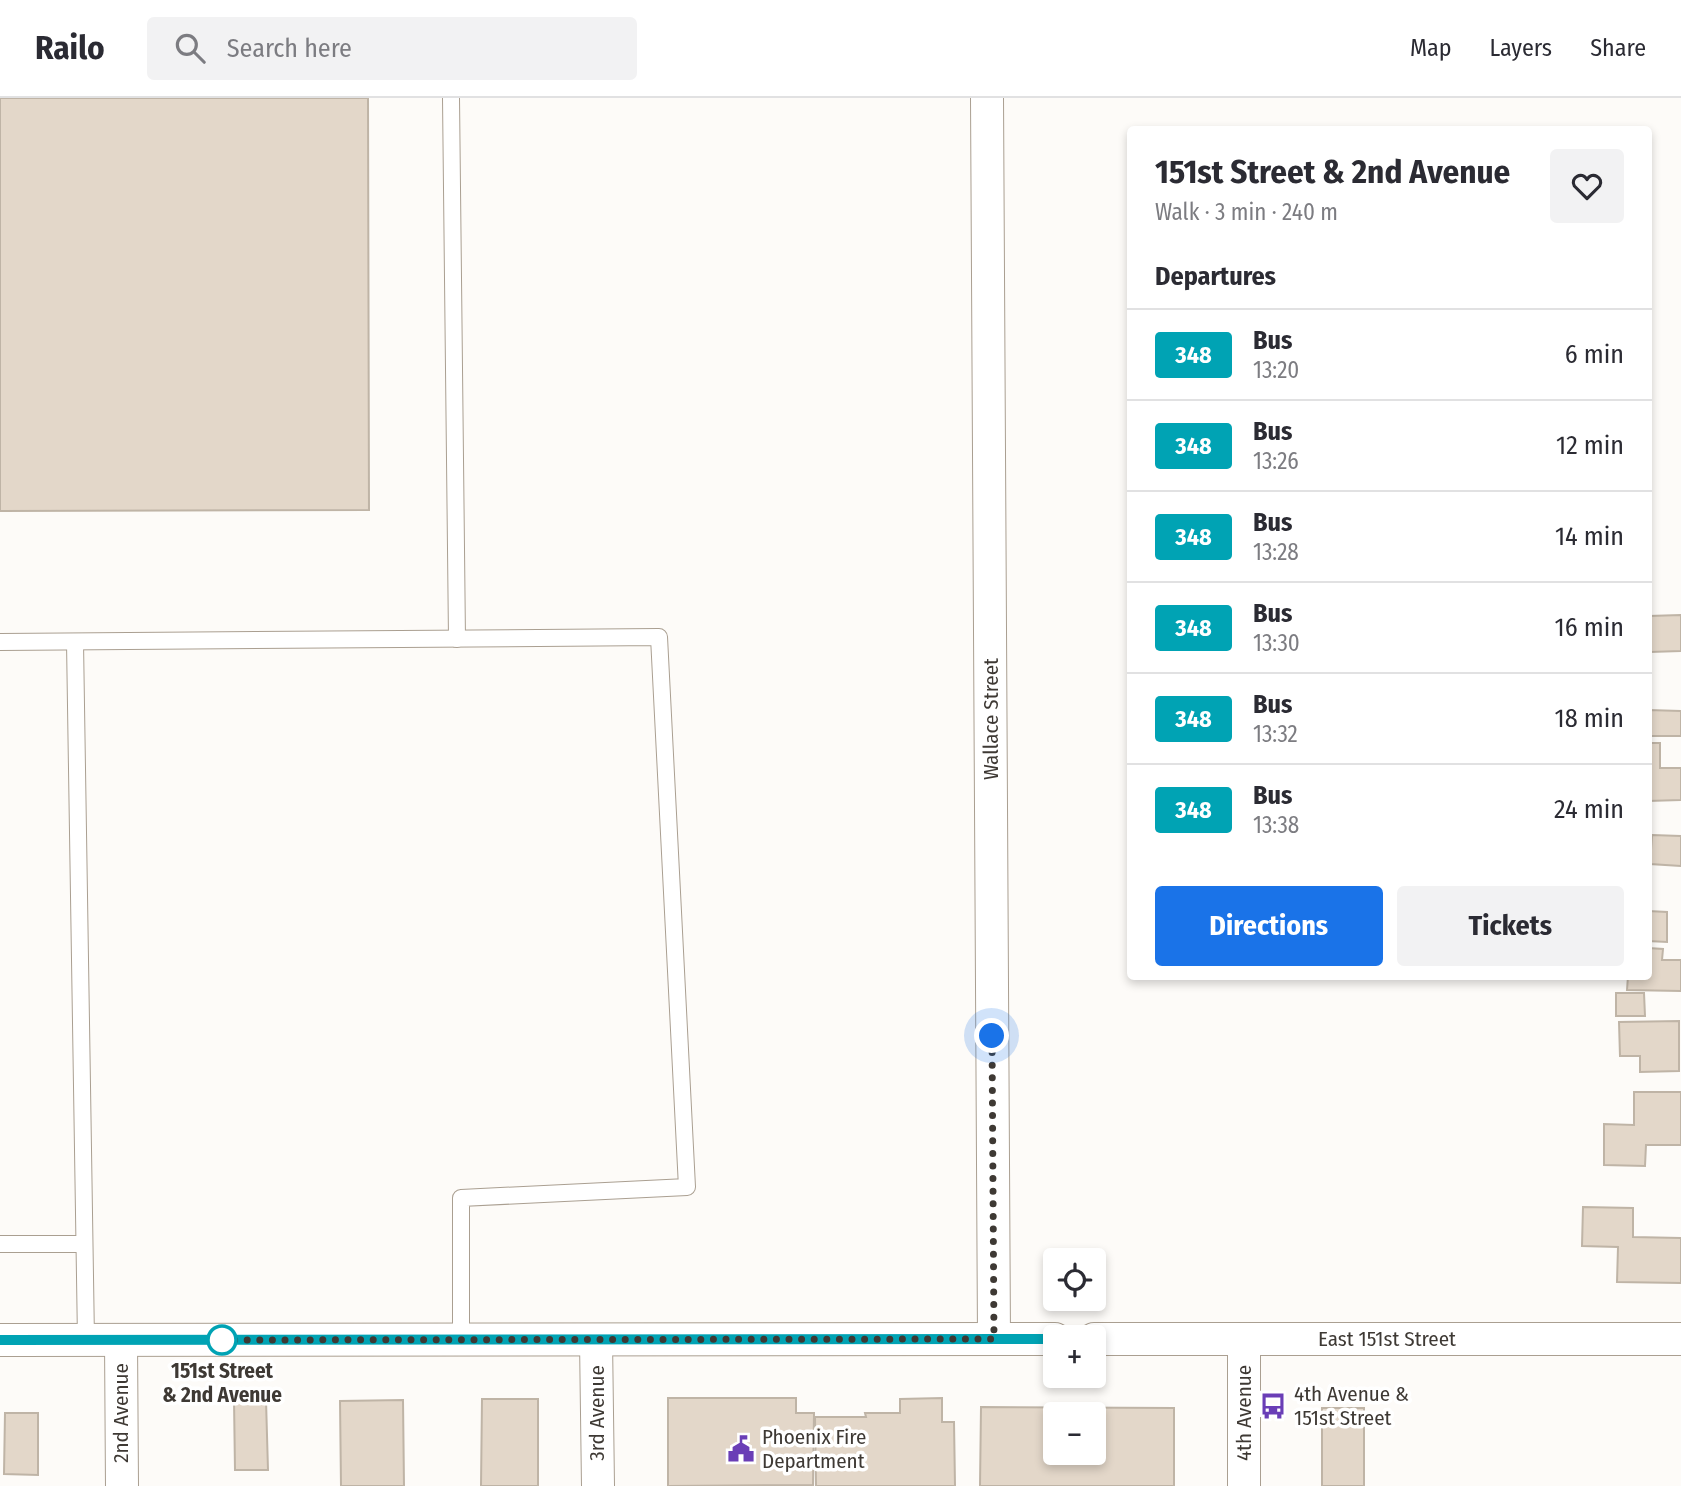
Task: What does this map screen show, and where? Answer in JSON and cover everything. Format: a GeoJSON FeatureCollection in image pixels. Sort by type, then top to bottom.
{"type":"FeatureCollection","features":[{"type":"Feature","properties":{"kind":"street","name":"Wallace Street"},"geometry":{"type":"LineString","coordinates":[[988,98],[994,1339]]}},
{"type":"Feature","properties":{"kind":"street"},"geometry":{"type":"LineString","coordinates":[[0,1340],[1043,1339]]}},
{"type":"Feature","properties":{"kind":"street","name":"East 151st Street"},"geometry":{"type":"LineString","coordinates":[[1106,1339],[1681,1339]]}},
{"type":"Feature","properties":{"kind":"street","name":"4th Avenue"},"geometry":{"type":"LineString","coordinates":[[1244,1339],[1244,1486]]}},
{"type":"Feature","properties":{"kind":"street","name":"2nd Avenue"},"geometry":{"type":"LineString","coordinates":[[121,1340],[122,1486]]}},
{"type":"Feature","properties":{"kind":"street","name":"3rd Avenue"},"geometry":{"type":"LineString","coordinates":[[596,1340],[598,1486]]}},
{"type":"Feature","properties":{"kind":"lane"},"geometry":{"type":"LineString","coordinates":[[451,98],[457,639]]}},
{"type":"Feature","properties":{"kind":"lane"},"geometry":{"type":"LineString","coordinates":[[0,642],[659,636],[687,1188],[461,1198],[461,1340]]}},
{"type":"Feature","properties":{"kind":"lane"},"geometry":{"type":"LineString","coordinates":[[75,642],[86,1340]]}},
{"type":"Feature","properties":{"kind":"lane"},"geometry":{"type":"LineString","coordinates":[[0,1244],[84,1244]]}},
{"type":"Feature","properties":{"kind":"building"},"geometry":{"type":"Polygon","coordinates":[[[0,98],[368,98],[369,510],[0,511],[0,98]]]}},
{"type":"Feature","properties":{"kind":"building"},"geometry":{"type":"Polygon","coordinates":[[[1681,615],[1681,651],[1652,652],[1652,616],[1681,615]]]}},
{"type":"Feature","properties":{"kind":"building"},"geometry":{"type":"Polygon","coordinates":[[[1652,710],[1681,711],[1681,736],[1652,736],[1652,710]]]}},
{"type":"Feature","properties":{"kind":"building"},"geometry":{"type":"Polygon","coordinates":[[[1652,743],[1660,743],[1660,768],[1681,768],[1681,800],[1652,801],[1652,743]]]}},
{"type":"Feature","properties":{"kind":"building"},"geometry":{"type":"Polygon","coordinates":[[[1652,835],[1681,836],[1681,866],[1652,864],[1652,835]]]}},
{"type":"Feature","properties":{"kind":"building"},"geometry":{"type":"Polygon","coordinates":[[[1652,911],[1667,912],[1667,942],[1652,941],[1652,911]]]}},
{"type":"Feature","properties":{"kind":"building"},"geometry":{"type":"Polygon","coordinates":[[[1652,948],[1663,949],[1662,960],[1681,960],[1681,991],[1627,990],[1628,980],[1652,980],[1652,948]]]}},
{"type":"Feature","properties":{"kind":"building"},"geometry":{"type":"Polygon","coordinates":[[[1616,993],[1644,993],[1645,1016],[1616,1016],[1616,993]]]}},
{"type":"Feature","properties":{"kind":"building"},"geometry":{"type":"Polygon","coordinates":[[[1679,1021],[1679,1071],[1640,1072],[1640,1056],[1620,1056],[1619,1022],[1679,1021]]]}},
{"type":"Feature","properties":{"kind":"building"},"geometry":{"type":"Polygon","coordinates":[[[1634,1092],[1681,1092],[1681,1145],[1646,1145],[1645,1166],[1604,1165],[1604,1124],[1634,1125],[1634,1092]]]}},
{"type":"Feature","properties":{"kind":"building"},"geometry":{"type":"Polygon","coordinates":[[[1583,1207],[1633,1208],[1633,1237],[1681,1238],[1681,1283],[1617,1282],[1618,1247],[1582,1246],[1583,1207]]]}},
{"type":"Feature","properties":{"kind":"building","name":"Phoenix Fire Department"},"geometry":{"type":"Polygon","coordinates":[[[668,1398],[796,1398],[796,1413],[814,1413],[813,1485],[668,1486],[668,1398]]]}},
{"type":"Feature","properties":{"kind":"building"},"geometry":{"type":"Polygon","coordinates":[[[942,1398],[942,1422],[954,1422],[955,1486],[816,1486],[815,1417],[866,1417],[865,1413],[900,1413],[900,1399],[942,1398]]]}},
{"type":"Feature","properties":{"kind":"building"},"geometry":{"type":"Polygon","coordinates":[[[482,1399],[538,1399],[538,1486],[481,1486],[482,1399]]]}},
{"type":"Feature","properties":{"kind":"building"},"geometry":{"type":"Polygon","coordinates":[[[234,1400],[266,1400],[268,1470],[235,1470],[234,1400]]]}},
{"type":"Feature","properties":{"kind":"building"},"geometry":{"type":"Polygon","coordinates":[[[403,1400],[404,1486],[341,1486],[340,1401],[403,1400]]]}},
{"type":"Feature","properties":{"kind":"building"},"geometry":{"type":"Polygon","coordinates":[[[981,1407],[1043,1407],[1043,1465],[1106,1465],[1106,1408],[1174,1408],[1174,1486],[980,1486],[981,1407]]]}},
{"type":"Feature","properties":{"kind":"building"},"geometry":{"type":"Polygon","coordinates":[[[1322,1408],[1364,1408],[1364,1486],[1322,1486],[1322,1408]]]}},
{"type":"Feature","properties":{"kind":"building"},"geometry":{"type":"Polygon","coordinates":[[[5,1413],[38,1413],[38,1475],[4,1474],[5,1413]]]}},
{"type":"Feature","properties":{"kind":"bus line","name":"348"},"geometry":{"type":"LineString","coordinates":[[0,1340],[1043,1339]]}},
{"type":"Feature","properties":{"kind":"place","name":"151st Street & 2nd Avenue"},"geometry":{"type":"Point","coordinates":[222,1340]}},
{"type":"Feature","properties":{"kind":"place","name":"4th Avenue & 151st Street"},"geometry":{"type":"Point","coordinates":[1273,1406]}},
{"type":"Feature","properties":{"kind":"place","name":"Phoenix Fire Department"},"geometry":{"type":"Point","coordinates":[741,1449]}},
{"type":"Feature","properties":{"kind":"route"},"geometry":{"type":"LineString","coordinates":[[222,1340],[994,1339],[992,1036]]}}]}
